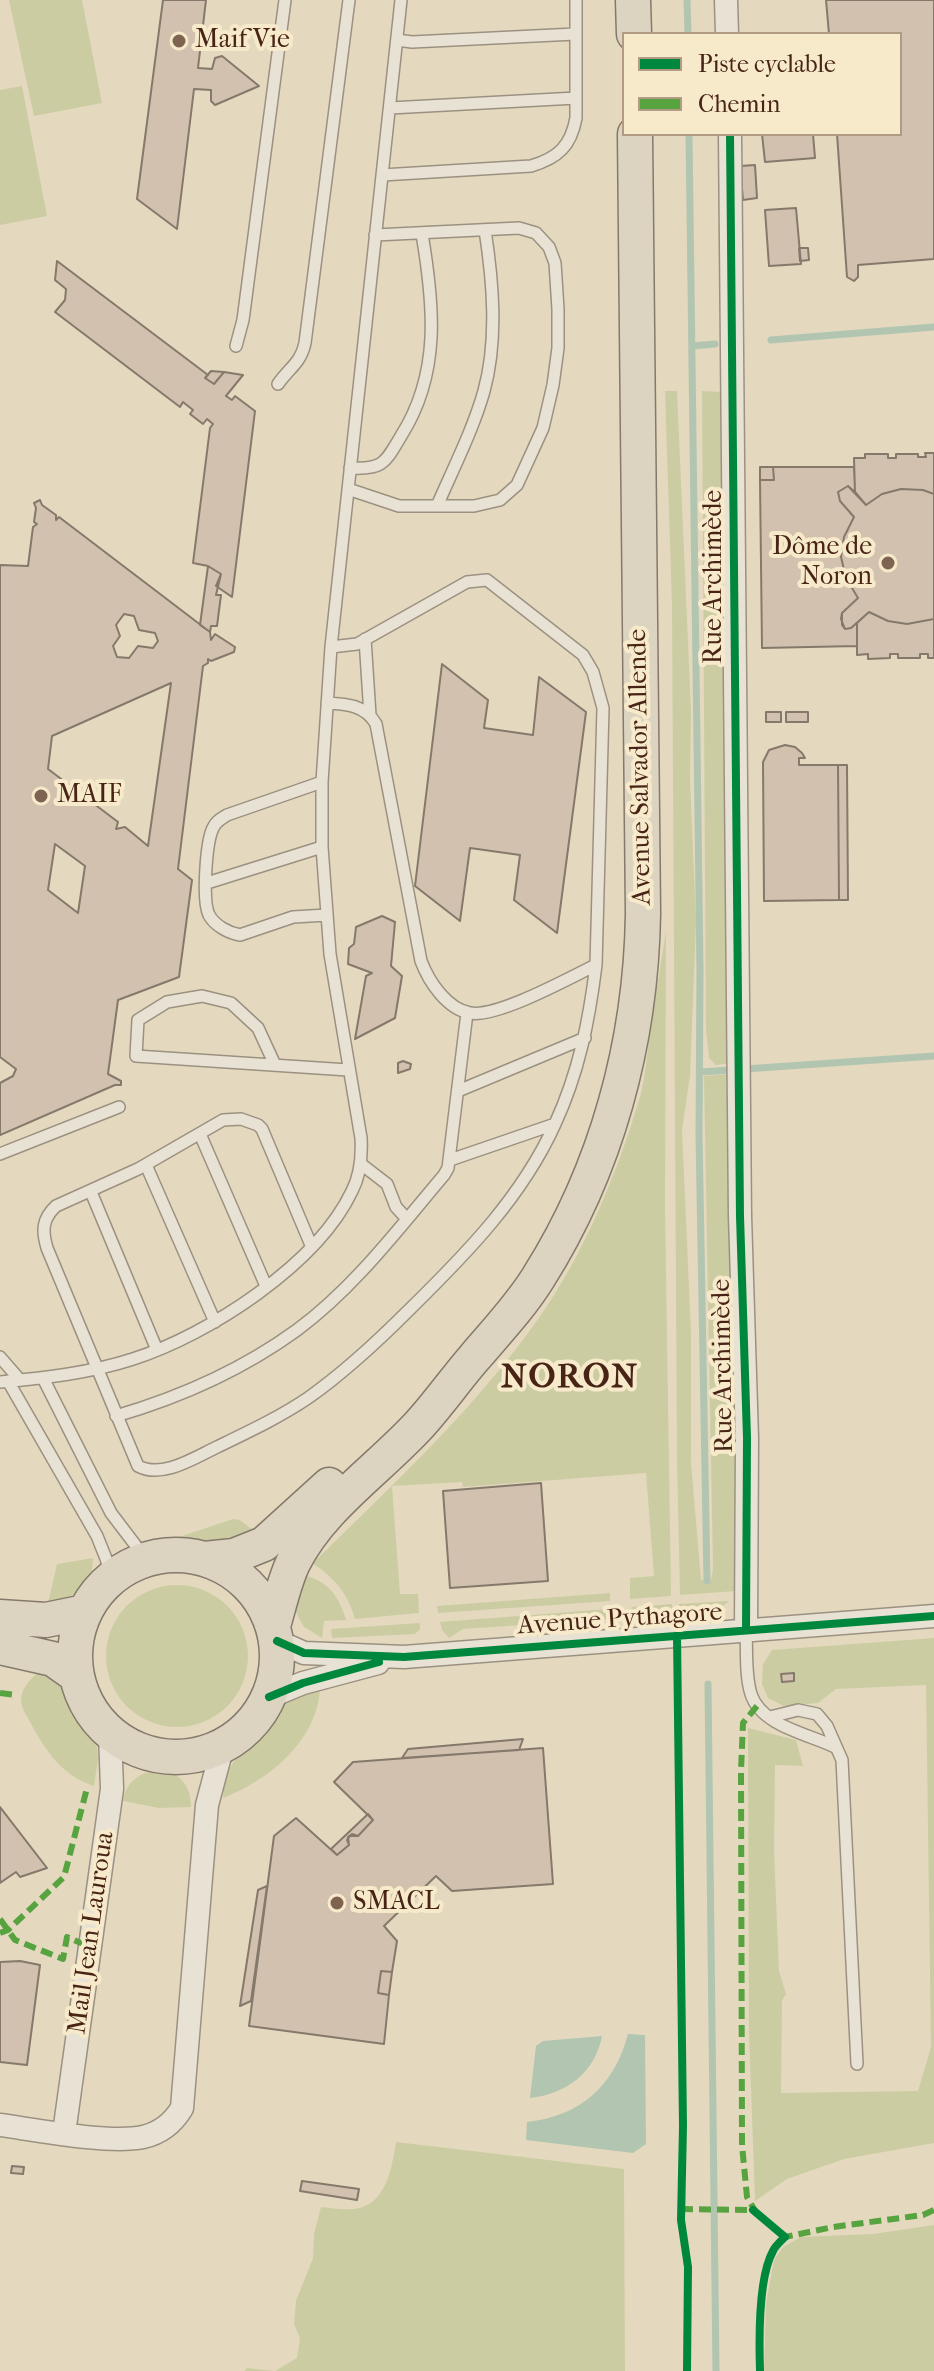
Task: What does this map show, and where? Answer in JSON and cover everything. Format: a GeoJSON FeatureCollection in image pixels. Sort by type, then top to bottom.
{"type":"FeatureCollection","features":[{"type":"Feature","properties":{"kind":"main road"},"geometry":{"type":"LineString","coordinates":[[633,0],[634,32]]}},
{"type":"Feature","properties":{"kind":"main road","name":"Avenue Salvador Allende"},"geometry":{"type":"LineString","coordinates":[[275,1634],[292,1565],[304,1544],[322,1520],[420,1424],[538,1279],[567,1226],[618,1098],[637,1011],[643,914],[635,136]]}},
{"type":"Feature","properties":{"kind":"main road","name":"Avenue Salvador Allende"},"geometry":{"type":"LineString","coordinates":[[204,1559],[250,1551],[270,1539],[412,1407],[474,1358]]}},
{"type":"Feature","properties":{"kind":"main road"},"geometry":{"type":"LineString","coordinates":[[185,1555],[204,1559],[234,1573],[258,1596],[275,1634],[276,1676],[269,1697],[245,1730],[223,1745],[195,1755],[165,1757],[136,1749],[110,1733],[89,1707],[77,1676],[76,1637],[85,1612],[108,1581],[132,1564],[146,1559],[185,1555]]}},
{"type":"Feature","properties":{"kind":"main road"},"geometry":{"type":"LineString","coordinates":[[0,1617],[46,1620],[85,1612]]}},
{"type":"Feature","properties":{"kind":"main road"},"geometry":{"type":"LineString","coordinates":[[0,1647],[53,1659],[77,1676]]}},
{"type":"Feature","properties":{"kind":"street"},"geometry":{"type":"LineString","coordinates":[[726,0],[727,32]]}},
{"type":"Feature","properties":{"kind":"street","name":"Rue Archimède"},"geometry":{"type":"LineString","coordinates":[[730,136],[740,1216],[747,1438],[746,1630]]}},
{"type":"Feature","properties":{"kind":"street","name":"Avenue Pythagore"},"geometry":{"type":"LineString","coordinates":[[275,1634],[304,1653],[404,1657],[934,1616]]}},
{"type":"Feature","properties":{"kind":"street","name":"Avenue Pythagore"},"geometry":{"type":"LineString","coordinates":[[269,1697],[323,1676],[404,1657]]}},
{"type":"Feature","properties":{"kind":"street","name":"Mail Jean Lauroua"},"geometry":{"type":"LineString","coordinates":[[64,2133],[112,1789],[110,1733]]}},
{"type":"Feature","properties":{"kind":"street"},"geometry":{"type":"LineString","coordinates":[[0,2125],[128,2138],[157,2132],[174,2121],[182,2108],[207,1805],[223,1745]]}},
{"type":"Feature","properties":{"kind":"lane"},"geometry":{"type":"LineString","coordinates":[[236,346],[243,320],[285,0]]}},
{"type":"Feature","properties":{"kind":"lane"},"geometry":{"type":"LineString","coordinates":[[278,384],[303,356],[349,0]]}},
{"type":"Feature","properties":{"kind":"lane"},"geometry":{"type":"LineString","coordinates":[[9,1381],[97,1368],[157,1350],[215,1322],[266,1286],[311,1245],[333,1220],[352,1191],[361,1164],[361,1138],[348,1070],[327,915],[322,847],[322,782],[331,647],[401,0]]}},
{"type":"Feature","properties":{"kind":"lane"},"geometry":{"type":"LineString","coordinates":[[382,175],[508,169],[550,160],[564,150],[573,131],[576,98],[576,0]]}},
{"type":"Feature","properties":{"kind":"lane"},"geometry":{"type":"LineString","coordinates":[[397,40],[412,42],[575,34]]}},
{"type":"Feature","properties":{"kind":"lane"},"geometry":{"type":"LineString","coordinates":[[390,108],[576,98]]}},
{"type":"Feature","properties":{"kind":"lane"},"geometry":{"type":"LineString","coordinates":[[348,489],[399,506],[488,504],[510,493],[517,485],[543,428],[558,348],[555,263],[549,247],[536,233],[519,228],[375,235]]}},
{"type":"Feature","properties":{"kind":"lane"},"geometry":{"type":"LineString","coordinates":[[437,506],[484,392],[491,355],[493,319],[485,230]]}},
{"type":"Feature","properties":{"kind":"lane"},"geometry":{"type":"LineString","coordinates":[[350,468],[372,468],[386,460],[424,391],[431,358],[433,322],[422,234]]}},
{"type":"Feature","properties":{"kind":"lane"},"geometry":{"type":"LineString","coordinates":[[311,1245],[258,1125],[232,1118],[146,1165],[56,1206],[48,1213],[43,1224],[43,1235],[138,1466],[157,1471],[204,1454],[307,1398],[367,1350],[453,1267],[532,1171],[573,1081],[585,1038],[596,965],[603,708],[593,672],[583,655],[487,580],[477,579],[365,639],[346,647],[331,647]]}},
{"type":"Feature","properties":{"kind":"lane"},"geometry":{"type":"LineString","coordinates":[[365,639],[370,715]]}},
{"type":"Feature","properties":{"kind":"lane"},"geometry":{"type":"LineString","coordinates":[[327,703],[360,708],[376,724],[421,961],[437,991],[467,1013],[481,1014],[499,1010],[596,965]]}},
{"type":"Feature","properties":{"kind":"lane"},"geometry":{"type":"LineString","coordinates":[[322,782],[217,821],[209,838],[206,907],[216,924],[233,934],[249,933],[293,917],[327,915]]}},
{"type":"Feature","properties":{"kind":"lane"},"geometry":{"type":"LineString","coordinates":[[207,883],[322,847]]}},
{"type":"Feature","properties":{"kind":"lane"},"geometry":{"type":"LineString","coordinates":[[275,1065],[258,1028],[231,1003],[202,996],[167,1002],[138,1020],[136,1056],[348,1070]]}},
{"type":"Feature","properties":{"kind":"lane"},"geometry":{"type":"LineString","coordinates":[[116,1416],[161,1403],[197,1388],[298,1329],[332,1300],[407,1219],[444,1175],[450,1160],[467,1013]]}},
{"type":"Feature","properties":{"kind":"lane"},"geometry":{"type":"LineString","coordinates":[[458,1091],[585,1038]]}},
{"type":"Feature","properties":{"kind":"lane"},"geometry":{"type":"LineString","coordinates":[[0,1154],[119,1107]]}},
{"type":"Feature","properties":{"kind":"lane"},"geometry":{"type":"LineString","coordinates":[[450,1160],[555,1124]]}},
{"type":"Feature","properties":{"kind":"lane"},"geometry":{"type":"LineString","coordinates":[[200,1134],[266,1286]]}},
{"type":"Feature","properties":{"kind":"lane"},"geometry":{"type":"LineString","coordinates":[[361,1164],[387,1184],[396,1207],[407,1219]]}},
{"type":"Feature","properties":{"kind":"lane"},"geometry":{"type":"LineString","coordinates":[[146,1165],[215,1322]]}},
{"type":"Feature","properties":{"kind":"lane"},"geometry":{"type":"LineString","coordinates":[[91,1192],[157,1350]]}},
{"type":"Feature","properties":{"kind":"lane"},"geometry":{"type":"LineString","coordinates":[[0,1357],[9,1381],[97,1536],[107,1561],[108,1581]]}},
{"type":"Feature","properties":{"kind":"lane"},"geometry":{"type":"LineString","coordinates":[[43,1378],[111,1513],[146,1559]]}},
{"type":"Feature","properties":{"kind":"lane"},"geometry":{"type":"LineString","coordinates":[[746,1630],[752,1697],[757,1706],[770,1717],[835,1747]]}},
{"type":"Feature","properties":{"kind":"lane"},"geometry":{"type":"LineString","coordinates":[[770,1717],[798,1710],[817,1714],[827,1726],[844,1767],[857,2064]]}},
{"type":"Feature","properties":{"kind":"shaded area"},"geometry":{"type":"Polygon","coordinates":[[[9,0],[82,0],[102,103],[34,116],[9,0]]]}},
{"type":"Feature","properties":{"kind":"shaded area"},"geometry":{"type":"Polygon","coordinates":[[[22,86],[47,216],[0,225],[0,90],[22,86]]]}},
{"type":"Feature","properties":{"kind":"shaded area"},"geometry":{"type":"Polygon","coordinates":[[[665,391],[677,391],[691,711],[690,779],[696,922],[690,1076],[682,1130],[691,1332],[691,1463],[701,1580],[711,1580],[713,1568],[704,1076],[729,1074],[730,1102],[736,1591],[680,1595],[672,606],[665,391]]]}},
{"type":"Feature","properties":{"kind":"shaded area"},"geometry":{"type":"Polygon","coordinates":[[[702,391],[722,392],[730,1063],[716,1065],[709,1058],[706,1029],[702,391]]]}},
{"type":"Feature","properties":{"kind":"shaded area"},"geometry":{"type":"Polygon","coordinates":[[[666,931],[665,1206],[671,1596],[630,1599],[630,1578],[654,1576],[646,1473],[463,1487],[462,1482],[392,1486],[400,1594],[418,1594],[419,1613],[355,1619],[348,1600],[337,1585],[307,1560],[311,1554],[318,1558],[470,1404],[525,1338],[564,1279],[602,1201],[641,1093],[666,931]]]}},
{"type":"Feature","properties":{"kind":"shaded area"},"geometry":{"type":"Polygon","coordinates":[[[233,1519],[240,1520],[258,1534],[205,1545],[173,1539],[233,1519]]]}},
{"type":"Feature","properties":{"kind":"shaded area"},"geometry":{"type":"Polygon","coordinates":[[[93,1558],[89,1578],[81,1590],[48,1603],[57,1564],[93,1558]]]}},
{"type":"Feature","properties":{"kind":"shaded area"},"geometry":{"type":"Polygon","coordinates":[[[301,1575],[318,1580],[331,1590],[346,1620],[324,1621],[322,1638],[304,1627],[293,1607],[301,1575]]]}},
{"type":"Feature","properties":{"kind":"shaded area"},"geometry":{"type":"Polygon","coordinates":[[[177,1585],[204,1590],[227,1606],[243,1629],[248,1656],[243,1683],[227,1706],[204,1722],[177,1727],[150,1722],[127,1706],[111,1683],[106,1656],[111,1629],[127,1606],[150,1590],[177,1585]]]}},
{"type":"Feature","properties":{"kind":"shaded area"},"geometry":{"type":"Polygon","coordinates":[[[610,1593],[610,1601],[438,1613],[437,1606],[610,1593]]]}},
{"type":"Feature","properties":{"kind":"shaded area"},"geometry":{"type":"Polygon","coordinates":[[[729,1601],[715,1613],[680,1616],[679,1604],[729,1601]]]}},
{"type":"Feature","properties":{"kind":"shaded area"},"geometry":{"type":"Polygon","coordinates":[[[672,1604],[673,1616],[635,1619],[631,1607],[672,1604]]]}},
{"type":"Feature","properties":{"kind":"shaded area"},"geometry":{"type":"Polygon","coordinates":[[[610,1609],[611,1619],[463,1629],[449,1638],[440,1622],[610,1609]]]}},
{"type":"Feature","properties":{"kind":"shaded area"},"geometry":{"type":"Polygon","coordinates":[[[420,1623],[420,1629],[415,1634],[332,1638],[331,1629],[420,1623]]]}},
{"type":"Feature","properties":{"kind":"shaded area"},"geometry":{"type":"Polygon","coordinates":[[[934,1638],[934,2143],[844,2159],[787,2179],[755,2201],[749,2031],[748,1728],[796,1740],[803,1766],[775,1765],[774,1851],[779,1971],[786,1994],[782,2001],[781,2093],[918,2091],[931,2047],[926,1685],[836,1689],[818,1703],[784,1706],[768,1698],[762,1684],[763,1664],[772,1650],[934,1638]]]}},
{"type":"Feature","properties":{"kind":"shaded area"},"geometry":{"type":"Polygon","coordinates":[[[43,1669],[64,1687],[93,1735],[98,1759],[94,1786],[63,1769],[42,1743],[24,1711],[21,1699],[23,1690],[43,1669]]]}},
{"type":"Feature","properties":{"kind":"shaded area"},"geometry":{"type":"Polygon","coordinates":[[[320,1686],[311,1723],[289,1755],[258,1780],[223,1798],[225,1774],[238,1756],[268,1728],[282,1705],[320,1686]]]}},
{"type":"Feature","properties":{"kind":"shaded area"},"geometry":{"type":"Polygon","coordinates":[[[163,1770],[184,1783],[191,1807],[159,1808],[123,1801],[128,1787],[137,1778],[163,1770]]]}},
{"type":"Feature","properties":{"kind":"shaded area"},"geometry":{"type":"Polygon","coordinates":[[[628,2034],[645,2035],[646,2144],[633,2153],[526,2140],[527,2122],[564,2113],[579,2105],[604,2083],[614,2069],[628,2034]]]}},
{"type":"Feature","properties":{"kind":"shaded area"},"geometry":{"type":"Polygon","coordinates":[[[602,2036],[593,2061],[577,2079],[555,2092],[530,2098],[536,2046],[543,2041],[602,2036]]]}},
{"type":"Feature","properties":{"kind":"shaded area"},"geometry":{"type":"Polygon","coordinates":[[[396,2142],[624,2169],[625,2371],[275,2371],[297,2358],[300,2338],[294,2324],[296,2301],[313,2258],[314,2234],[321,2207],[354,2209],[374,2201],[386,2184],[396,2142]]]}},
{"type":"Feature","properties":{"kind":"shaded area"},"geometry":{"type":"Polygon","coordinates":[[[934,2225],[934,2371],[764,2371],[766,2303],[774,2260],[783,2247],[801,2237],[873,2234],[934,2225]]]}},
{"type":"Feature","properties":{"kind":"shaded area"},"geometry":{"type":"Polygon","coordinates":[[[247,2368],[275,2371],[244,2371],[247,2368]]]}},
{"type":"Feature","properties":{"kind":"building"},"geometry":{"type":"Polygon","coordinates":[[[163,0],[206,0],[198,68],[212,69],[215,58],[222,56],[259,86],[215,105],[211,101],[211,90],[194,89],[177,229],[137,199],[163,0]]]}},
{"type":"Feature","properties":{"kind":"building"},"geometry":{"type":"Polygon","coordinates":[[[826,0],[934,0],[934,259],[858,265],[858,277],[854,281],[847,277],[837,136],[902,136],[902,32],[829,32],[826,0]]]}},
{"type":"Feature","properties":{"kind":"building"},"geometry":{"type":"Polygon","coordinates":[[[762,136],[813,136],[815,158],[765,162],[762,136]]]}},
{"type":"Feature","properties":{"kind":"building"},"geometry":{"type":"Polygon","coordinates":[[[755,165],[757,198],[743,200],[740,166],[755,165]]]}},
{"type":"Feature","properties":{"kind":"building"},"geometry":{"type":"Polygon","coordinates":[[[796,208],[801,264],[769,266],[765,210],[796,208]]]}},
{"type":"Feature","properties":{"kind":"building"},"geometry":{"type":"Polygon","coordinates":[[[799,248],[808,248],[809,260],[800,261],[799,248]]]}},
{"type":"Feature","properties":{"kind":"building"},"geometry":{"type":"Polygon","coordinates":[[[57,261],[208,375],[205,378],[214,384],[224,372],[243,375],[226,396],[232,400],[235,396],[255,411],[232,597],[216,586],[221,574],[208,566],[193,563],[213,424],[207,419],[203,424],[190,414],[193,410],[183,402],[180,407],[55,312],[65,300],[66,289],[55,280],[57,261]]]}},
{"type":"Feature","properties":{"kind":"building"},"geometry":{"type":"Polygon","coordinates":[[[211,371],[224,372],[214,384],[205,378],[211,371]]]}},
{"type":"Feature","properties":{"kind":"building"},"geometry":{"type":"Polygon","coordinates":[[[925,453],[934,453],[934,494],[901,489],[882,494],[866,505],[855,492],[854,458],[865,458],[865,454],[888,454],[888,458],[896,458],[896,454],[926,457],[925,453]]]}},
{"type":"Feature","properties":{"kind":"building"},"geometry":{"type":"Polygon","coordinates":[[[760,467],[773,467],[774,480],[760,480],[760,467]]]}},
{"type":"Feature","properties":{"kind":"building"},"geometry":{"type":"Polygon","coordinates":[[[773,467],[854,467],[855,492],[848,486],[838,492],[840,501],[854,517],[844,537],[841,557],[846,578],[858,598],[842,613],[841,619],[845,629],[857,623],[857,646],[762,648],[760,480],[774,480],[773,467]]]}},
{"type":"Feature","properties":{"kind":"building","name":"Dôme de Noron"},"geometry":{"type":"Polygon","coordinates":[[[848,486],[866,505],[882,494],[901,489],[934,494],[934,619],[907,624],[888,621],[869,612],[851,628],[845,629],[842,625],[842,613],[858,598],[846,578],[841,557],[844,537],[854,517],[840,501],[838,492],[848,486]]]}},
{"type":"Feature","properties":{"kind":"building","name":"MAIF"},"geometry":{"type":"Polygon","coordinates":[[[40,500],[56,515],[56,520],[59,517],[210,632],[211,640],[215,634],[235,647],[234,652],[211,661],[208,659],[203,666],[178,869],[192,880],[179,977],[118,1000],[108,1074],[121,1081],[121,1085],[0,1135],[0,1083],[13,1076],[16,1069],[0,1057],[0,565],[28,566],[33,527],[37,524],[34,522],[34,503],[40,500]],[[124,614],[116,625],[120,636],[113,646],[117,657],[129,658],[138,646],[153,648],[158,641],[155,633],[139,630],[134,616],[124,614]],[[171,683],[52,736],[48,769],[118,822],[116,829],[125,827],[148,846],[171,683]],[[55,844],[48,890],[78,913],[85,866],[55,844]]]}},
{"type":"Feature","properties":{"kind":"building"},"geometry":{"type":"Polygon","coordinates":[[[208,566],[221,574],[216,595],[221,595],[217,626],[211,626],[210,632],[200,625],[208,566]]]}},
{"type":"Feature","properties":{"kind":"building"},"geometry":{"type":"Polygon","coordinates":[[[869,612],[888,621],[907,624],[934,619],[934,658],[928,658],[928,654],[920,654],[920,658],[898,658],[898,654],[890,654],[890,658],[868,659],[868,654],[857,655],[857,623],[869,612]]]}},
{"type":"Feature","properties":{"kind":"building"},"geometry":{"type":"Polygon","coordinates":[[[442,664],[488,700],[484,728],[533,735],[539,677],[586,712],[557,933],[514,900],[520,855],[470,848],[460,921],[415,886],[442,664]]]}},
{"type":"Feature","properties":{"kind":"building"},"geometry":{"type":"Polygon","coordinates":[[[766,712],[781,712],[781,722],[766,722],[766,712]]]}},
{"type":"Feature","properties":{"kind":"building"},"geometry":{"type":"Polygon","coordinates":[[[786,712],[808,712],[808,722],[786,722],[786,712]]]}},
{"type":"Feature","properties":{"kind":"building"},"geometry":{"type":"Polygon","coordinates":[[[785,745],[795,747],[802,753],[805,758],[799,758],[799,765],[838,765],[839,900],[764,901],[763,762],[769,750],[785,745]]]}},
{"type":"Feature","properties":{"kind":"building"},"geometry":{"type":"Polygon","coordinates":[[[838,765],[847,765],[848,900],[839,900],[838,765]]]}},
{"type":"Feature","properties":{"kind":"building"},"geometry":{"type":"Polygon","coordinates":[[[382,916],[395,922],[391,966],[402,976],[395,1018],[355,1039],[366,976],[372,973],[348,964],[349,948],[354,944],[356,927],[382,916]]]}},
{"type":"Feature","properties":{"kind":"building"},"geometry":{"type":"Polygon","coordinates":[[[398,1063],[411,1064],[410,1069],[398,1073],[398,1063]]]}},
{"type":"Feature","properties":{"kind":"building"},"geometry":{"type":"Polygon","coordinates":[[[541,1483],[548,1581],[450,1588],[443,1491],[541,1483]]]}},
{"type":"Feature","properties":{"kind":"building"},"geometry":{"type":"Polygon","coordinates":[[[794,1673],[794,1681],[782,1682],[781,1674],[794,1673]]]}},
{"type":"Feature","properties":{"kind":"building"},"geometry":{"type":"Polygon","coordinates":[[[523,1739],[519,1750],[402,1758],[408,1749],[523,1739]]]}},
{"type":"Feature","properties":{"kind":"building","name":"SMACL"},"geometry":{"type":"Polygon","coordinates":[[[543,1748],[553,1884],[452,1891],[436,1876],[384,1926],[397,1941],[392,1972],[381,1971],[378,1993],[389,1995],[384,2044],[249,2026],[274,1836],[296,1818],[337,1855],[349,1845],[348,1837],[352,1834],[358,1836],[373,1820],[334,1782],[353,1762],[543,1748]]]}},
{"type":"Feature","properties":{"kind":"building"},"geometry":{"type":"Polygon","coordinates":[[[0,1807],[47,1868],[20,1877],[16,1872],[0,1883],[0,1807]]]}},
{"type":"Feature","properties":{"kind":"building"},"geometry":{"type":"Polygon","coordinates":[[[368,1814],[373,1820],[358,1836],[350,1836],[347,1840],[349,1845],[337,1855],[331,1849],[368,1814]]]}},
{"type":"Feature","properties":{"kind":"building"},"geometry":{"type":"Polygon","coordinates":[[[267,1886],[251,2001],[240,2006],[258,1890],[267,1886]]]}},
{"type":"Feature","properties":{"kind":"building"},"geometry":{"type":"Polygon","coordinates":[[[20,1961],[40,1965],[27,2065],[0,2062],[0,1962],[20,1961]]]}},
{"type":"Feature","properties":{"kind":"building"},"geometry":{"type":"Polygon","coordinates":[[[381,1971],[392,1972],[389,1995],[378,1993],[381,1971]]]}},
{"type":"Feature","properties":{"kind":"building"},"geometry":{"type":"Polygon","coordinates":[[[12,2166],[24,2167],[23,2174],[11,2173],[12,2166]]]}},
{"type":"Feature","properties":{"kind":"building"},"geometry":{"type":"Polygon","coordinates":[[[302,2181],[359,2189],[357,2200],[300,2191],[302,2181]]]}},
{"type":"Feature","properties":{"kind":"waterway"},"geometry":{"type":"LineString","coordinates":[[687,0],[688,32]]}},
{"type":"Feature","properties":{"kind":"waterway"},"geometry":{"type":"LineString","coordinates":[[689,136],[700,971],[699,1135],[707,1581]]}},
{"type":"Feature","properties":{"kind":"waterway"},"geometry":{"type":"LineString","coordinates":[[771,340],[934,327]]}},
{"type":"Feature","properties":{"kind":"waterway"},"geometry":{"type":"LineString","coordinates":[[692,346],[715,344]]}},
{"type":"Feature","properties":{"kind":"waterway"},"geometry":{"type":"LineString","coordinates":[[701,1072],[934,1056]]}},
{"type":"Feature","properties":{"kind":"waterway"},"geometry":{"type":"LineString","coordinates":[[708,1684],[716,2371]]}},
{"type":"Feature","properties":{"kind":"marked path"},"geometry":{"type":"LineString","coordinates":[[0,1693],[17,1695]]}},
{"type":"Feature","properties":{"kind":"marked path"},"geometry":{"type":"LineString","coordinates":[[757,1706],[743,1723],[741,1771],[742,2145],[747,2197],[757,2214]]}},
{"type":"Feature","properties":{"kind":"marked path"},"geometry":{"type":"LineString","coordinates":[[0,1933],[8,1930],[64,1877],[87,1788]]}},
{"type":"Feature","properties":{"kind":"marked path"},"geometry":{"type":"LineString","coordinates":[[0,1919],[15,1940],[63,1959],[67,1937],[90,1947]]}},
{"type":"Feature","properties":{"kind":"marked path"},"geometry":{"type":"LineString","coordinates":[[681,2209],[753,2210]]}},
{"type":"Feature","properties":{"kind":"marked path"},"geometry":{"type":"LineString","coordinates":[[782,2240],[833,2227],[923,2215],[934,2210]]}},
{"type":"Feature","properties":{"kind":"cycle path"},"geometry":{"type":"LineString","coordinates":[[730,136],[740,1216],[747,1438],[746,1630]]}},
{"type":"Feature","properties":{"kind":"cycle path"},"geometry":{"type":"LineString","coordinates":[[277,1641],[304,1653],[404,1657],[934,1616]]}},
{"type":"Feature","properties":{"kind":"cycle path"},"geometry":{"type":"LineString","coordinates":[[677,1635],[683,2126],[681,2220],[688,2267],[687,2371]]}},
{"type":"Feature","properties":{"kind":"cycle path"},"geometry":{"type":"LineString","coordinates":[[269,1697],[303,1683],[379,1662]]}},
{"type":"Feature","properties":{"kind":"cycle path"},"geometry":{"type":"LineString","coordinates":[[753,2210],[785,2237],[774,2249],[764,2277],[760,2310],[760,2371]]}},
{"type":"Feature","properties":{"kind":"place","name":"Maif Vie"},"geometry":{"type":"Point","coordinates":[179,41]}},
{"type":"Feature","properties":{"kind":"place","name":"Dôme de Noron"},"geometry":{"type":"Point","coordinates":[888,563]}},
{"type":"Feature","properties":{"kind":"place","name":"MAIF"},"geometry":{"type":"Point","coordinates":[41,796]}},
{"type":"Feature","properties":{"kind":"place","name":"SMACL"},"geometry":{"type":"Point","coordinates":[337,1903]}},
{"type":"Feature","properties":{"kind":"district","name":"NORON"},"geometry":{"type":"Point","coordinates":[570,1379]}}]}
